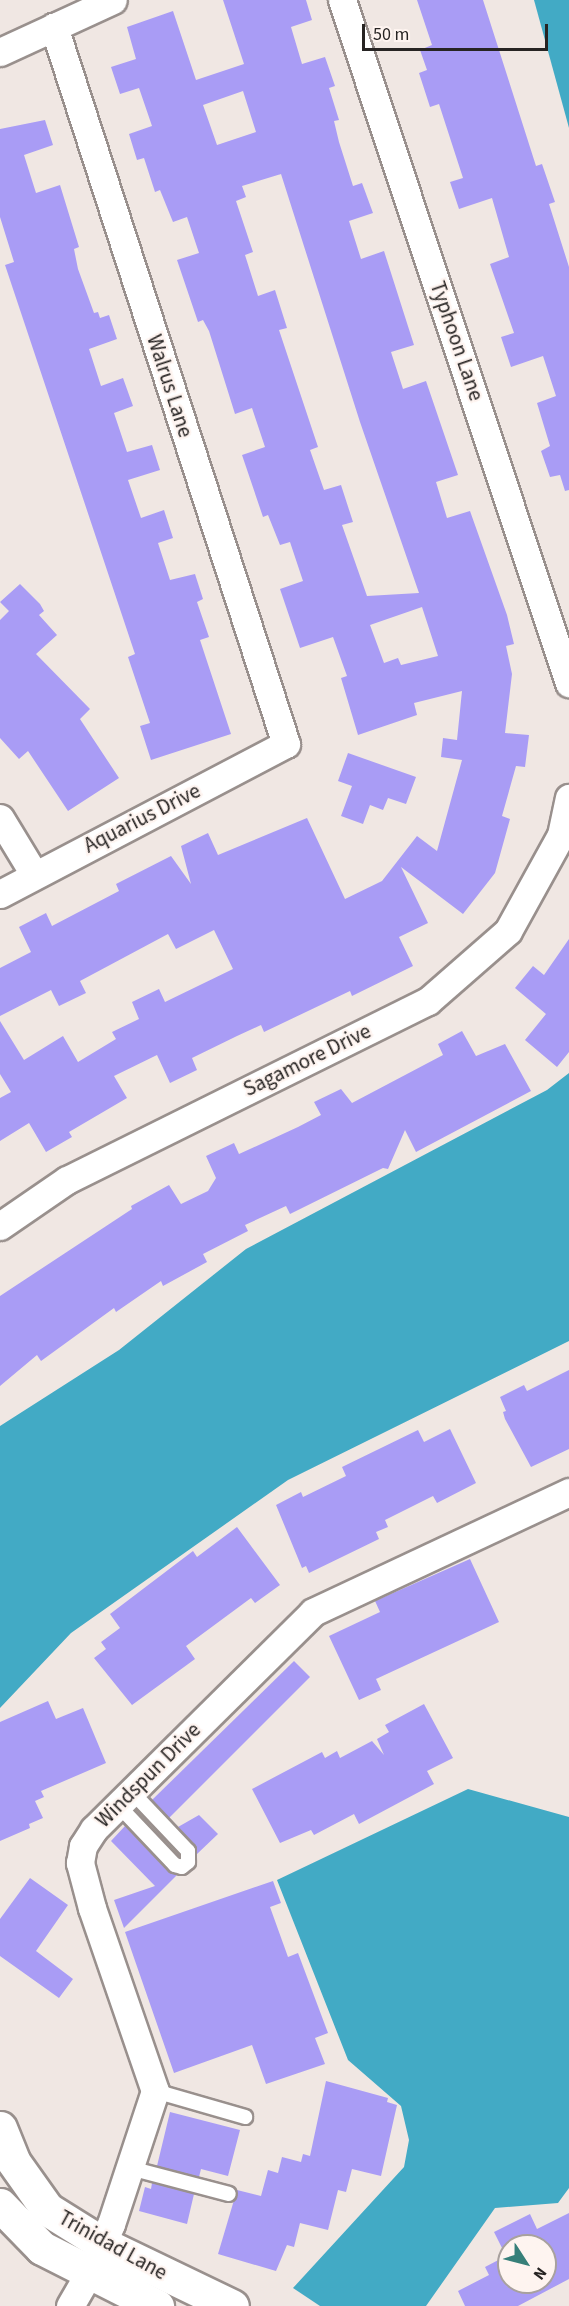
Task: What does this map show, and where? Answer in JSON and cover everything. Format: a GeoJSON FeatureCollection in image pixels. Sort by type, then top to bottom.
{"type":"FeatureCollection","features":[{"type":"Feature","properties":{"kind":"street"},"geometry":{"type":"LineString","coordinates":[[0,52],[113,0]]}},
{"type":"Feature","properties":{"kind":"street","name":"Typhoon Lane"},"geometry":{"type":"LineString","coordinates":[[342,0],[569,683]]}},
{"type":"Feature","properties":{"kind":"street","name":"Walrus Lane"},"geometry":{"type":"LineString","coordinates":[[54,27],[286,744]]}},
{"type":"Feature","properties":{"kind":"street","name":"Aquarius Drive"},"geometry":{"type":"LineString","coordinates":[[0,894],[34,874],[286,744]]}},
{"type":"Feature","properties":{"kind":"street","name":"Sagamore Drive"},"geometry":{"type":"LineString","coordinates":[[0,1226],[67,1180],[428,1001],[508,931],[561,835],[569,798]]}},
{"type":"Feature","properties":{"kind":"street"},"geometry":{"type":"LineString","coordinates":[[0,818],[34,874]]}},
{"type":"Feature","properties":{"kind":"street","name":"Windspun Drive"},"geometry":{"type":"LineString","coordinates":[[155,2091],[80,1863],[83,1846],[94,1829],[313,1612],[569,1491]]}},
{"type":"Feature","properties":{"kind":"street"},"geometry":{"type":"LineString","coordinates":[[70,2306],[97,2258],[155,2091]]}},
{"type":"Feature","properties":{"kind":"street","name":"Trinidad Lane"},"geometry":{"type":"LineString","coordinates":[[0,2128],[12,2161],[47,2209],[97,2258],[157,2306]]}},
{"type":"Feature","properties":{"kind":"street","name":"Trinidad Lane"},"geometry":{"type":"LineString","coordinates":[[0,2205],[42,2248],[97,2258],[232,2306]]}},
{"type":"Feature","properties":{"kind":"lane"},"geometry":{"type":"LineString","coordinates":[[125,1798],[188,1851],[188,1862],[182,1867],[176,1865],[125,1798]]}},
{"type":"Feature","properties":{"kind":"lane"},"geometry":{"type":"LineString","coordinates":[[155,2091],[245,2117]]}},
{"type":"Feature","properties":{"kind":"lane"},"geometry":{"type":"LineString","coordinates":[[130,2168],[229,2194]]}},
{"type":"Feature","properties":{"kind":"water"},"geometry":{"type":"Polygon","coordinates":[[[534,0],[569,0],[569,128],[534,0]]]}},
{"type":"Feature","properties":{"kind":"water"},"geometry":{"type":"Polygon","coordinates":[[[569,1073],[569,1341],[288,1480],[71,1633],[0,1708],[0,1426],[119,1350],[246,1249],[547,1090],[569,1073]]]}},
{"type":"Feature","properties":{"kind":"water"},"geometry":{"type":"Polygon","coordinates":[[[468,1789],[569,1817],[569,2188],[558,2203],[495,2208],[426,2306],[320,2306],[293,2288],[404,2167],[409,2140],[401,2106],[348,2060],[277,1880],[468,1789]]]}},
{"type":"Feature","properties":{"kind":"building"},"geometry":{"type":"Polygon","coordinates":[[[223,0],[306,0],[312,20],[291,27],[302,64],[325,57],[335,86],[329,88],[339,120],[334,121],[339,142],[353,186],[362,183],[373,213],[349,221],[361,259],[384,251],[414,345],[391,352],[403,389],[426,381],[458,475],[436,482],[447,518],[470,511],[507,615],[514,644],[506,646],[512,674],[505,733],[529,735],[525,767],[516,766],[502,816],[510,819],[495,873],[463,914],[401,867],[428,923],[399,937],[413,966],[352,996],[350,991],[264,1032],[261,1025],[237,1036],[192,1058],[197,1070],[170,1083],[157,1055],[114,1076],[127,1098],[69,1132],[72,1137],[46,1152],[29,1123],[0,1141],[0,1098],[11,1092],[0,1074],[0,1021],[24,1060],[63,1036],[78,1062],[116,1039],[112,1032],[139,1019],[132,1002],[159,989],[165,1002],[233,969],[214,930],[176,949],[168,934],[80,981],[86,993],[59,1006],[51,990],[0,1016],[0,968],[31,952],[19,927],[46,913],[52,926],[119,891],[116,884],[171,856],[191,884],[181,846],[208,833],[218,855],[307,818],[345,899],[382,881],[417,836],[437,851],[462,760],[441,757],[443,738],[457,740],[462,691],[414,703],[417,715],[358,735],[341,678],[347,676],[333,637],[300,648],[280,589],[303,581],[290,542],[280,545],[268,515],[263,517],[242,455],[265,447],[252,408],[235,414],[209,331],[203,320],[198,322],[177,260],[199,253],[187,217],[173,222],[160,190],[155,192],[144,158],[137,160],[129,134],[152,126],[139,88],[120,94],[111,67],[136,59],[127,27],[173,11],[196,80],[244,64],[223,0]],[[243,91],[203,105],[217,145],[256,132],[243,91]],[[281,174],[242,186],[246,197],[236,201],[253,252],[245,255],[258,296],[275,290],[287,328],[279,330],[318,447],[310,450],[324,490],[341,485],[353,522],[342,525],[367,596],[419,593],[360,422],[281,174]],[[422,607],[370,625],[384,663],[398,658],[401,665],[438,656],[422,607]]]}},
{"type":"Feature","properties":{"kind":"building"},"geometry":{"type":"Polygon","coordinates":[[[417,0],[483,0],[536,166],[542,164],[555,202],[549,204],[569,267],[569,490],[565,491],[560,475],[550,477],[541,451],[550,446],[537,403],[556,396],[543,356],[511,367],[501,337],[514,333],[490,264],[509,257],[492,198],[459,209],[450,182],[463,178],[439,104],[430,107],[419,73],[427,70],[420,50],[432,45],[417,0]]]}},
{"type":"Feature","properties":{"kind":"building"},"geometry":{"type":"Polygon","coordinates":[[[45,120],[53,145],[24,155],[36,193],[60,185],[79,247],[74,249],[78,269],[94,313],[98,312],[100,318],[109,315],[117,339],[89,349],[101,386],[123,378],[133,406],[114,413],[127,452],[152,445],[160,470],[128,480],[141,518],[164,510],[173,538],[158,543],[170,580],[195,574],[203,599],[197,602],[209,637],[200,640],[231,734],[151,760],[140,726],[150,723],[128,657],[135,654],[5,265],[14,262],[0,217],[0,129],[45,120]]]}},
{"type":"Feature","properties":{"kind":"building"},"geometry":{"type":"Polygon","coordinates":[[[20,584],[40,604],[44,611],[39,615],[57,635],[36,654],[90,709],[80,719],[119,778],[68,811],[28,751],[19,759],[0,738],[0,620],[9,611],[0,602],[20,584]]]}},
{"type":"Feature","properties":{"kind":"building"},"geometry":{"type":"Polygon","coordinates":[[[348,753],[416,777],[406,804],[388,798],[383,810],[370,805],[363,824],[341,816],[352,786],[338,781],[348,753]]]}},
{"type":"Feature","properties":{"kind":"building"},"geometry":{"type":"Polygon","coordinates":[[[569,939],[569,1052],[557,1067],[525,1040],[546,1014],[515,988],[533,966],[544,975],[569,939]]]}},
{"type":"Feature","properties":{"kind":"building"},"geometry":{"type":"Polygon","coordinates":[[[462,1031],[476,1056],[505,1044],[531,1091],[416,1152],[405,1130],[388,1169],[383,1168],[290,1214],[286,1206],[245,1225],[248,1231],[203,1254],[207,1262],[163,1286],[161,1281],[116,1312],[114,1308],[41,1361],[37,1355],[0,1386],[0,1296],[132,1209],[131,1206],[169,1185],[181,1204],[208,1191],[216,1178],[206,1156],[234,1143],[239,1154],[298,1127],[321,1115],[314,1102],[341,1089],[352,1103],[443,1055],[438,1044],[462,1031]]]}},
{"type":"Feature","properties":{"kind":"building"},"geometry":{"type":"Polygon","coordinates":[[[569,1370],[569,1449],[531,1467],[505,1419],[503,1412],[506,1411],[500,1397],[524,1385],[527,1391],[569,1370]]]}},
{"type":"Feature","properties":{"kind":"building"},"geometry":{"type":"Polygon","coordinates":[[[450,1429],[476,1483],[437,1503],[433,1496],[385,1520],[388,1527],[376,1532],[379,1539],[309,1573],[306,1566],[302,1568],[276,1505],[301,1492],[303,1497],[346,1476],[342,1467],[418,1430],[424,1442],[450,1429]]]}},
{"type":"Feature","properties":{"kind":"building"},"geometry":{"type":"Polygon","coordinates":[[[237,1527],[280,1585],[255,1603],[251,1598],[186,1646],[195,1659],[132,1705],[94,1658],[106,1649],[101,1642],[120,1628],[110,1614],[193,1551],[197,1557],[237,1527]]]}},
{"type":"Feature","properties":{"kind":"building"},"geometry":{"type":"Polygon","coordinates":[[[470,1559],[499,1622],[376,1679],[381,1690],[359,1700],[329,1636],[380,1612],[375,1601],[470,1559]]]}},
{"type":"Feature","properties":{"kind":"building"},"geometry":{"type":"Polygon","coordinates":[[[294,1661],[310,1677],[169,1818],[152,1800],[294,1661]]]}},
{"type":"Feature","properties":{"kind":"building"},"geometry":{"type":"Polygon","coordinates":[[[48,1701],[56,1719],[83,1708],[106,1763],[41,1791],[44,1797],[35,1801],[43,1818],[29,1824],[30,1828],[0,1841],[0,1722],[48,1701]]]}},
{"type":"Feature","properties":{"kind":"building"},"geometry":{"type":"Polygon","coordinates":[[[424,1704],[453,1758],[427,1771],[434,1784],[359,1824],[354,1814],[314,1835],[311,1830],[280,1843],[252,1789],[322,1752],[325,1758],[337,1751],[340,1758],[372,1741],[384,1755],[377,1739],[389,1732],[385,1725],[424,1704]]]}},
{"type":"Feature","properties":{"kind":"building"},"geometry":{"type":"Polygon","coordinates":[[[199,1815],[218,1834],[197,1854],[195,1845],[178,1827],[199,1815]]]}},
{"type":"Feature","properties":{"kind":"building"},"geometry":{"type":"Polygon","coordinates":[[[125,1826],[168,1871],[177,1875],[124,1928],[114,1900],[155,1886],[111,1841],[125,1826]]]}},
{"type":"Feature","properties":{"kind":"building"},"geometry":{"type":"Polygon","coordinates":[[[30,1878],[68,1905],[36,1951],[73,1979],[59,1998],[0,1956],[0,1919],[30,1878]]]}},
{"type":"Feature","properties":{"kind":"building"},"geometry":{"type":"Polygon","coordinates":[[[273,1881],[281,1903],[270,1907],[288,1957],[298,1953],[328,2033],[315,2038],[325,2064],[266,2084],[252,2045],[174,2073],[125,1932],[273,1881]]]}},
{"type":"Feature","properties":{"kind":"building"},"geometry":{"type":"Polygon","coordinates":[[[326,2081],[388,2098],[387,2102],[397,2105],[381,2176],[352,2169],[346,2192],[338,2190],[328,2230],[300,2223],[294,2247],[287,2245],[276,2271],[218,2254],[237,2190],[261,2196],[268,2170],[278,2173],[282,2157],[301,2162],[303,2154],[310,2156],[326,2081]]]}},
{"type":"Feature","properties":{"kind":"building"},"geometry":{"type":"Polygon","coordinates":[[[170,2112],[240,2130],[228,2176],[201,2169],[199,2177],[157,2166],[170,2112]]]}},
{"type":"Feature","properties":{"kind":"building"},"geometry":{"type":"Polygon","coordinates":[[[152,2183],[194,2194],[187,2224],[139,2211],[145,2187],[151,2189],[152,2183]]]}},
{"type":"Feature","properties":{"kind":"building"},"geometry":{"type":"Polygon","coordinates":[[[569,2213],[569,2279],[557,2285],[557,2234],[497,2234],[497,2238],[494,2232],[530,2214],[537,2229],[569,2213]]]}},
{"type":"Feature","properties":{"kind":"building"},"geometry":{"type":"Polygon","coordinates":[[[497,2261],[497,2294],[541,2294],[518,2306],[465,2306],[458,2291],[489,2275],[485,2267],[497,2261]]]}}]}
